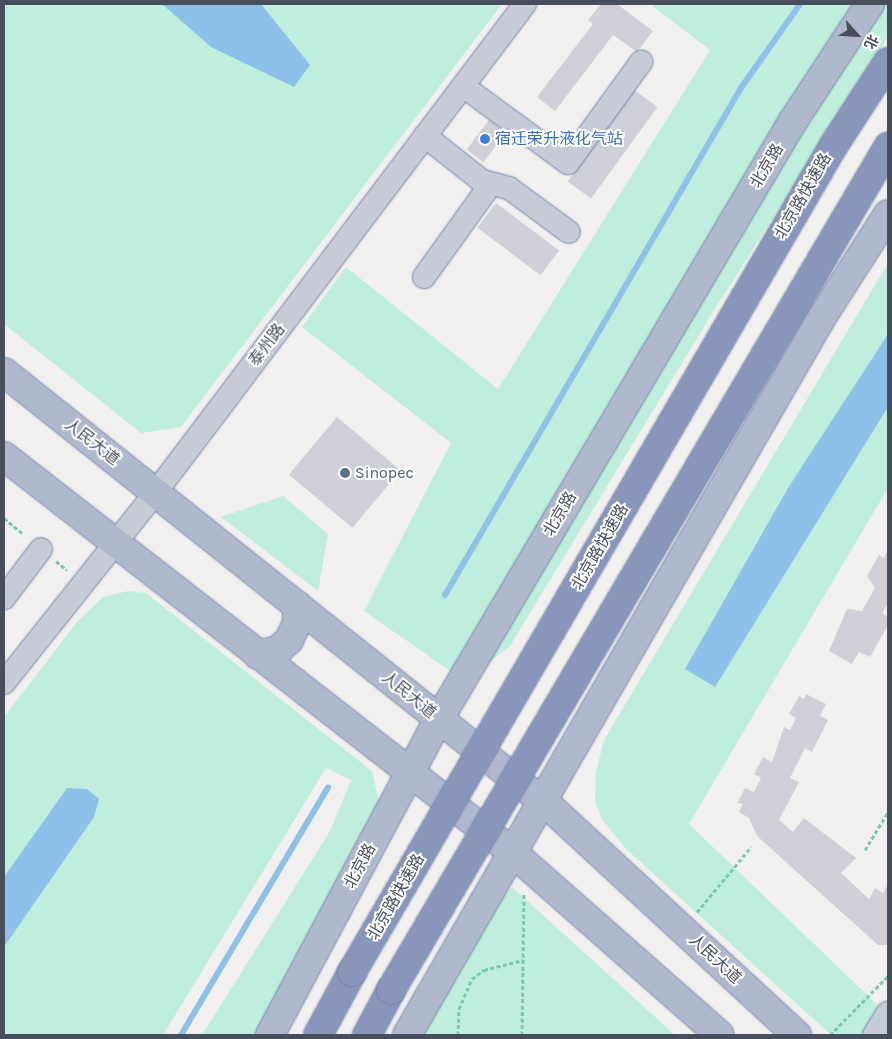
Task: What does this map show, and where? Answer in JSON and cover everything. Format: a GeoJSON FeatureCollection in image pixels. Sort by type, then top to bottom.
{"type":"FeatureCollection","features":[{"type":"Feature","properties":{"kind":"highway","name":"北京路快速路"},"geometry":{"type":"LineString","coordinates":[[318,1035],[834,144],[888,62]]}},
{"type":"Feature","properties":{"kind":"highway"},"geometry":{"type":"LineString","coordinates":[[367,1035],[888,147]]}},
{"type":"Feature","properties":{"kind":"main road","name":"北京路"},"geometry":{"type":"LineString","coordinates":[[270,1035],[439,719],[793,121],[870,4]]}},
{"type":"Feature","properties":{"kind":"main road"},"geometry":{"type":"LineString","coordinates":[[407,1035],[541,800],[822,317],[888,214]]}},
{"type":"Feature","properties":{"kind":"main road","name":"人民大道"},"geometry":{"type":"LineString","coordinates":[[4,372],[541,800],[797,1035]]}},
{"type":"Feature","properties":{"kind":"main road"},"geometry":{"type":"LineString","coordinates":[[4,456],[113,544],[512,851],[720,1035]]}},
{"type":"Feature","properties":{"kind":"main road"},"geometry":{"type":"LineString","coordinates":[[258,655],[278,650],[289,640],[297,623],[297,605]]}},
{"type":"Feature","properties":{"kind":"street","name":"泰州路"},"geometry":{"type":"LineString","coordinates":[[4,683],[156,492],[525,4]]}},
{"type":"Feature","properties":{"kind":"street"},"geometry":{"type":"LineString","coordinates":[[463,86],[568,162],[641,62]]}},
{"type":"Feature","properties":{"kind":"street"},"geometry":{"type":"LineString","coordinates":[[425,136],[482,180],[510,188],[569,232]]}},
{"type":"Feature","properties":{"kind":"street"},"geometry":{"type":"LineString","coordinates":[[424,277],[474,213],[485,192],[482,180]]}},
{"type":"Feature","properties":{"kind":"street"},"geometry":{"type":"LineString","coordinates":[[4,598],[41,549]]}},
{"type":"Feature","properties":{"kind":"street"},"geometry":{"type":"LineString","coordinates":[[874,1035],[888,1013]]}},
{"type":"Feature","properties":{"kind":"path"},"geometry":{"type":"LineString","coordinates":[[865,850],[888,812]]}},
{"type":"Feature","properties":{"kind":"path"},"geometry":{"type":"LineString","coordinates":[[683,930],[750,847]]}},
{"type":"Feature","properties":{"kind":"path"},"geometry":{"type":"LineString","coordinates":[[520,886],[524,892],[522,1035]]}},
{"type":"Feature","properties":{"kind":"path"},"geometry":{"type":"LineString","coordinates":[[458,1035],[459,1010],[472,979],[484,970],[523,960]]}},
{"type":"Feature","properties":{"kind":"path"},"geometry":{"type":"LineString","coordinates":[[830,1035],[888,976]]}},
{"type":"Feature","properties":{"kind":"green space"},"geometry":{"type":"Polygon","coordinates":[[[4,4],[502,4],[181,427],[141,433],[4,324],[4,4]]]}},
{"type":"Feature","properties":{"kind":"green space"},"geometry":{"type":"Polygon","coordinates":[[[650,4],[888,4],[888,37],[713,312],[510,646],[478,671],[453,673],[364,611],[451,443],[302,327],[346,267],[498,389],[710,50],[650,4]]]}},
{"type":"Feature","properties":{"kind":"green space"},"geometry":{"type":"Polygon","coordinates":[[[888,263],[888,488],[689,824],[888,1015],[888,1035],[831,1035],[624,847],[602,819],[595,801],[596,772],[604,740],[888,263]]]}},
{"type":"Feature","properties":{"kind":"green space"},"geometry":{"type":"Polygon","coordinates":[[[283,496],[328,534],[318,591],[221,517],[283,496]]]}},
{"type":"Feature","properties":{"kind":"green space"},"geometry":{"type":"Polygon","coordinates":[[[128,591],[146,593],[372,771],[381,812],[260,1035],[202,1035],[330,831],[351,780],[326,768],[163,1035],[4,1035],[4,717],[77,622],[103,597],[128,591]]]}},
{"type":"Feature","properties":{"kind":"green space"},"geometry":{"type":"Polygon","coordinates":[[[512,887],[675,1035],[420,1035],[486,920],[512,887]]]}},
{"type":"Feature","properties":{"kind":"water"},"geometry":{"type":"Polygon","coordinates":[[[162,4],[261,4],[310,65],[294,87],[211,47],[162,4]]]}},
{"type":"Feature","properties":{"kind":"water"},"geometry":{"type":"Polygon","coordinates":[[[888,334],[888,407],[715,687],[685,669],[788,488],[888,334]]]}},
{"type":"Feature","properties":{"kind":"water"},"geometry":{"type":"Polygon","coordinates":[[[67,788],[87,789],[99,799],[94,817],[4,947],[4,877],[67,788]]]}},
{"type":"Feature","properties":{"kind":"building"},"geometry":{"type":"Polygon","coordinates":[[[601,4],[617,4],[653,31],[637,52],[613,35],[555,111],[537,97],[593,24],[588,20],[601,4]]]}},
{"type":"Feature","properties":{"kind":"building"},"geometry":{"type":"Polygon","coordinates":[[[634,90],[657,107],[591,198],[568,181],[634,90]]]}},
{"type":"Feature","properties":{"kind":"building"},"geometry":{"type":"Polygon","coordinates":[[[489,120],[506,133],[484,162],[467,150],[489,120]]]}},
{"type":"Feature","properties":{"kind":"building"},"geometry":{"type":"Polygon","coordinates":[[[496,203],[559,251],[540,275],[477,228],[496,203]]]}},
{"type":"Feature","properties":{"kind":"building","name":"Sinopec"},"geometry":{"type":"Polygon","coordinates":[[[337,417],[401,470],[352,528],[289,474],[337,417]]]}},
{"type":"Feature","properties":{"kind":"building"},"geometry":{"type":"Polygon","coordinates":[[[888,550],[888,603],[882,613],[888,617],[888,625],[870,657],[859,652],[852,664],[829,651],[847,609],[862,611],[875,588],[867,576],[879,555],[884,558],[888,550]]]}},
{"type":"Feature","properties":{"kind":"building"},"geometry":{"type":"Polygon","coordinates":[[[806,694],[826,704],[820,716],[828,720],[812,752],[805,748],[790,778],[799,782],[779,820],[793,832],[804,818],[856,858],[841,873],[869,899],[875,888],[883,893],[888,884],[888,945],[878,945],[757,836],[749,818],[739,812],[743,804],[737,803],[745,788],[754,792],[761,778],[754,774],[763,757],[772,762],[784,727],[790,730],[796,718],[789,714],[799,696],[804,699],[806,694]]]}},
{"type":"Feature","properties":{"kind":"waterway"},"geometry":{"type":"LineString","coordinates":[[445,595],[741,88],[800,4]]}},
{"type":"Feature","properties":{"kind":"waterway"},"geometry":{"type":"LineString","coordinates":[[181,1035],[328,787]]}},
{"type":"Feature","properties":{"kind":"place","name":"宿迁荣升液化气站"},"geometry":{"type":"Point","coordinates":[485,139]}},
{"type":"Feature","properties":{"kind":"place","name":"Sinopec"},"geometry":{"type":"Point","coordinates":[345,473]}}]}
